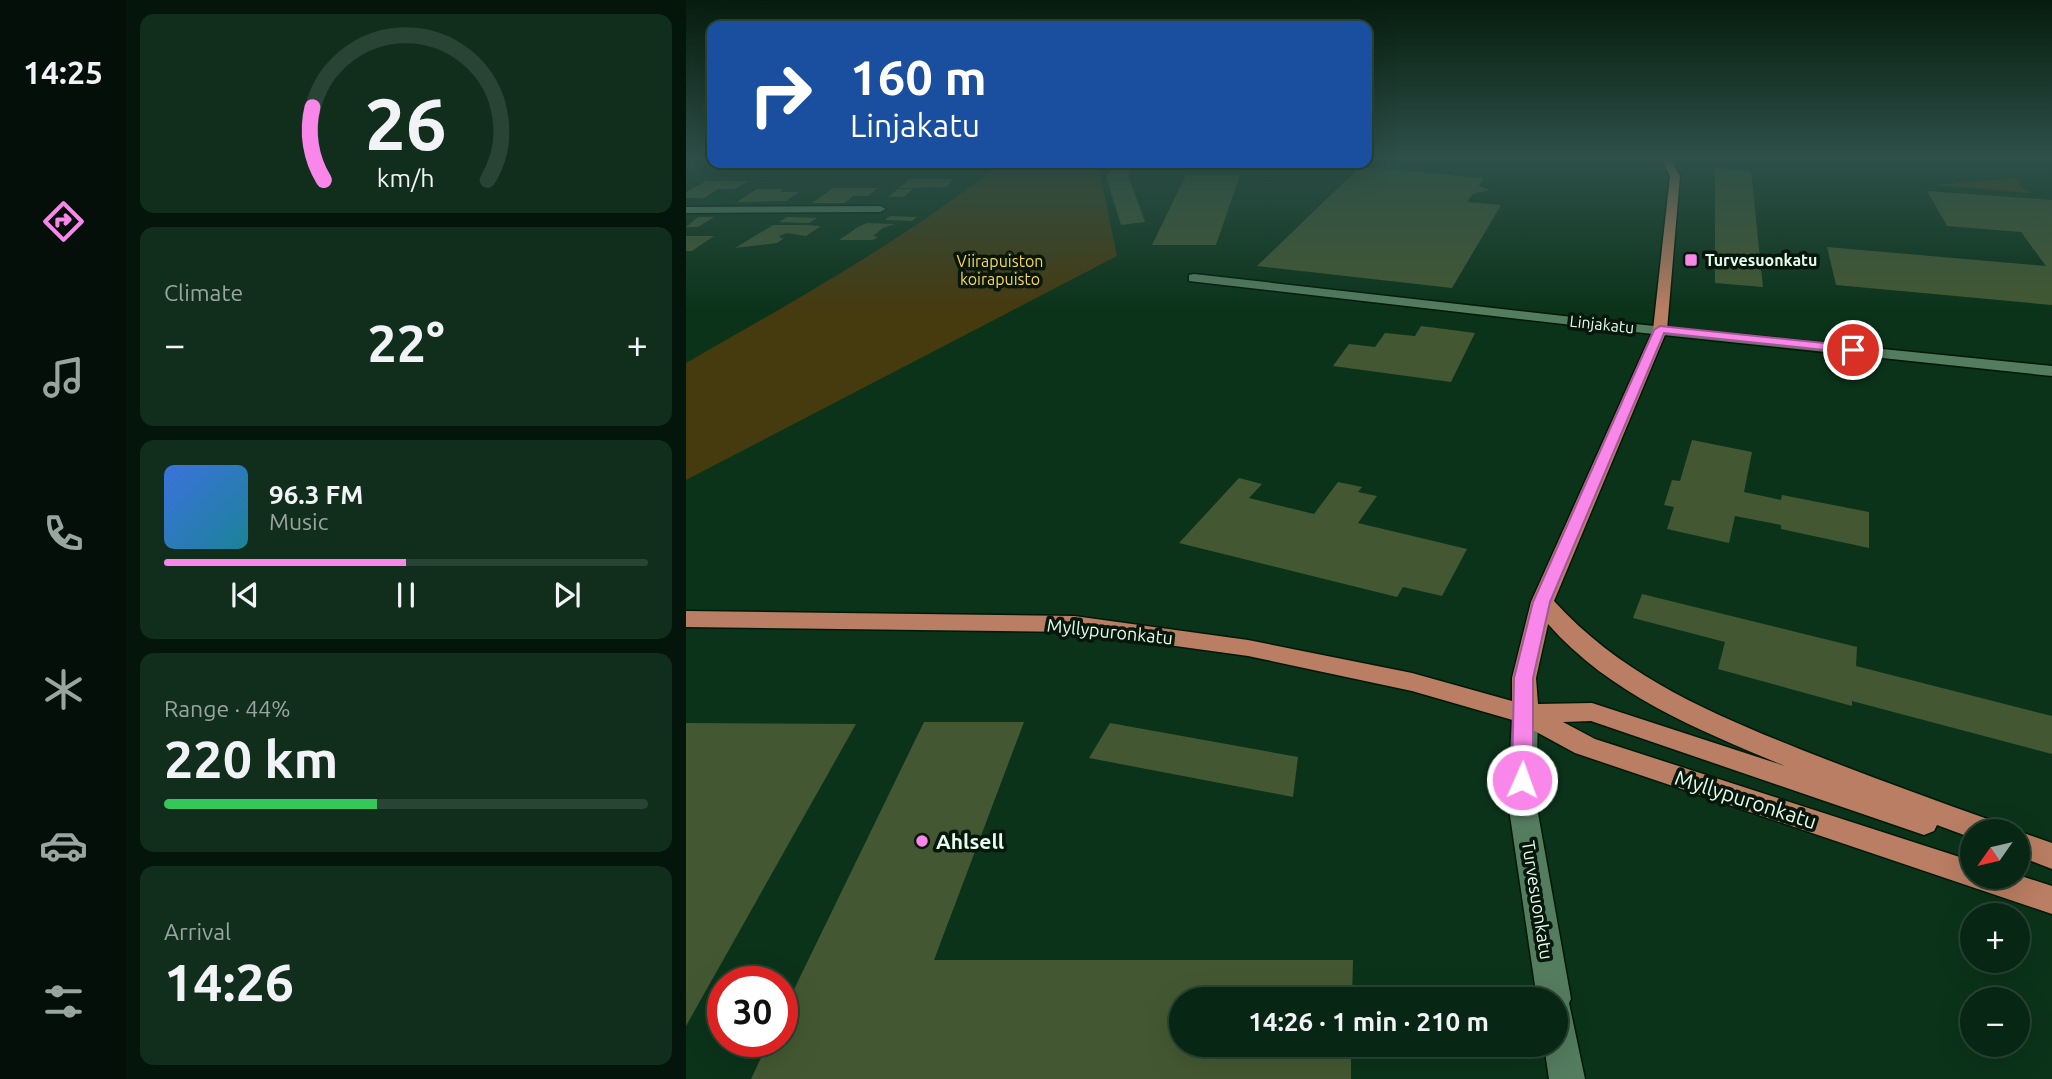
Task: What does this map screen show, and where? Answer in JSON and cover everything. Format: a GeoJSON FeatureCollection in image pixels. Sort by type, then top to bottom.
{"type":"FeatureCollection","features":[{"type":"Feature","properties":{"kind":"main road","name":"Turvesuonkatu"},"geometry":{"type":"LineString","coordinates":[[1525,714],[1524,678],[1542,602],[1660,330],[1672,209]]}},
{"type":"Feature","properties":{"kind":"main road"},"geometry":{"type":"LineString","coordinates":[[1542,602],[1564,630],[1624,678],[1656,698],[1785,754],[1960,821]]}},
{"type":"Feature","properties":{"kind":"main road","name":"Myllypuronkatu"},"geometry":{"type":"LineString","coordinates":[[686,619],[1074,624],[1248,648],[1412,682],[1525,714],[1585,746],[1960,870]]}},
{"type":"Feature","properties":{"kind":"main road","name":"Myllypuronkatu"},"geometry":{"type":"LineString","coordinates":[[1525,714],[1592,712],[1960,835]]}},
{"type":"Feature","properties":{"kind":"main road"},"geometry":{"type":"LineString","coordinates":[[2030,848],[2052,856]]}},
{"type":"Feature","properties":{"kind":"main road"},"geometry":{"type":"LineString","coordinates":[[2030,858],[2052,866]]}},
{"type":"Feature","properties":{"kind":"main road"},"geometry":{"type":"LineString","coordinates":[[2018,889],[2052,900]]}},
{"type":"Feature","properties":{"kind":"street"},"geometry":{"type":"LineString","coordinates":[[686,210],[811,209]]}},
{"type":"Feature","properties":{"kind":"street","name":"Linjakatu"},"geometry":{"type":"LineString","coordinates":[[1194,278],[2052,371]]}},
{"type":"Feature","properties":{"kind":"street","name":"Turvesuonkatu"},"geometry":{"type":"LineString","coordinates":[[1525,714],[1522,802],[1552,987]]}},
{"type":"Feature","properties":{"kind":"street"},"geometry":{"type":"LineString","coordinates":[[1563,1057],[1567,1079]]}},
{"type":"Feature","properties":{"kind":"green space","name":"Viirapuiston koirapuisto"},"geometry":{"type":"Polygon","coordinates":[[[938,209],[1107,209],[1117,256],[686,480],[686,363],[807,293],[938,209]]]}},
{"type":"Feature","properties":{"kind":"building"},"geometry":{"type":"Polygon","coordinates":[[[1116,209],[1140,209],[1145,222],[1121,225],[1116,209]]]}},
{"type":"Feature","properties":{"kind":"building"},"geometry":{"type":"Polygon","coordinates":[[[1169,209],[1228,209],[1216,245],[1152,245],[1169,209]]]}},
{"type":"Feature","properties":{"kind":"building"},"geometry":{"type":"Polygon","coordinates":[[[1316,209],[1498,209],[1452,288],[1257,266],[1316,209]]]}},
{"type":"Feature","properties":{"kind":"building"},"geometry":{"type":"Polygon","coordinates":[[[1715,209],[1755,209],[1763,287],[1715,283],[1715,209]]]}},
{"type":"Feature","properties":{"kind":"building"},"geometry":{"type":"Polygon","coordinates":[[[1937,209],[2052,209],[2052,305],[1836,285],[1827,247],[2046,266],[2021,232],[1947,226],[1937,209]]]}},
{"type":"Feature","properties":{"kind":"building"},"geometry":{"type":"Polygon","coordinates":[[[890,216],[917,217],[912,221],[885,220],[890,216]]]}},
{"type":"Feature","properties":{"kind":"building"},"geometry":{"type":"Polygon","coordinates":[[[698,217],[714,217],[698,227],[686,227],[698,217]]]}},
{"type":"Feature","properties":{"kind":"building"},"geometry":{"type":"Polygon","coordinates":[[[787,217],[817,218],[809,223],[779,222],[787,217]]]}},
{"type":"Feature","properties":{"kind":"building"},"geometry":{"type":"Polygon","coordinates":[[[867,223],[895,224],[883,228],[873,236],[878,237],[873,240],[839,240],[858,227],[867,223]]]}},
{"type":"Feature","properties":{"kind":"building"},"geometry":{"type":"Polygon","coordinates":[[[773,225],[821,226],[806,236],[787,233],[779,236],[783,239],[777,243],[735,248],[773,225]]]}},
{"type":"Feature","properties":{"kind":"building"},"geometry":{"type":"Polygon","coordinates":[[[686,236],[714,236],[692,251],[686,251],[686,236]]]}},
{"type":"Feature","properties":{"kind":"building"},"geometry":{"type":"Polygon","coordinates":[[[1421,326],[1475,333],[1451,382],[1333,366],[1349,344],[1375,347],[1385,333],[1415,336],[1421,326]]]}},
{"type":"Feature","properties":{"kind":"building"},"geometry":{"type":"Polygon","coordinates":[[[1692,440],[1752,452],[1744,492],[1781,500],[1782,495],[1869,512],[1869,548],[1735,516],[1729,543],[1667,529],[1674,507],[1664,505],[1672,480],[1680,481],[1692,440]]]}},
{"type":"Feature","properties":{"kind":"building"},"geometry":{"type":"Polygon","coordinates":[[[1239,478],[1262,484],[1249,498],[1314,514],[1338,482],[1362,487],[1358,492],[1377,496],[1358,523],[1467,549],[1442,596],[1403,587],[1397,597],[1179,543],[1239,478]]]}},
{"type":"Feature","properties":{"kind":"building"},"geometry":{"type":"Polygon","coordinates":[[[1642,594],[1857,647],[1856,666],[2052,716],[2052,754],[1852,701],[1852,706],[1718,669],[1725,642],[1633,618],[1642,594]]]}},
{"type":"Feature","properties":{"kind":"building","name":"Ahlsell"},"geometry":{"type":"Polygon","coordinates":[[[924,722],[1024,722],[934,960],[1353,960],[1352,987],[1169,987],[1169,1057],[1351,1057],[1351,1079],[751,1079],[761,1057],[798,1057],[798,981],[924,722]]]}},
{"type":"Feature","properties":{"kind":"building"},"geometry":{"type":"Polygon","coordinates":[[[686,723],[856,724],[720,966],[707,966],[707,989],[686,1026],[686,723]]]}},
{"type":"Feature","properties":{"kind":"building"},"geometry":{"type":"Polygon","coordinates":[[[1110,723],[1298,757],[1293,797],[1089,758],[1110,723]]]}},
{"type":"Feature","properties":{"kind":"place","name":"Turvesuonkatu"},"geometry":{"type":"Point","coordinates":[1691,260]}},
{"type":"Feature","properties":{"kind":"place","name":"Ahlsell"},"geometry":{"type":"Point","coordinates":[922,841]}},
{"type":"Feature","properties":{"kind":"route"},"geometry":{"type":"LineString","coordinates":[[1522,780],[1524,678],[1542,602],[1660,330],[1853,350]]}}]}
